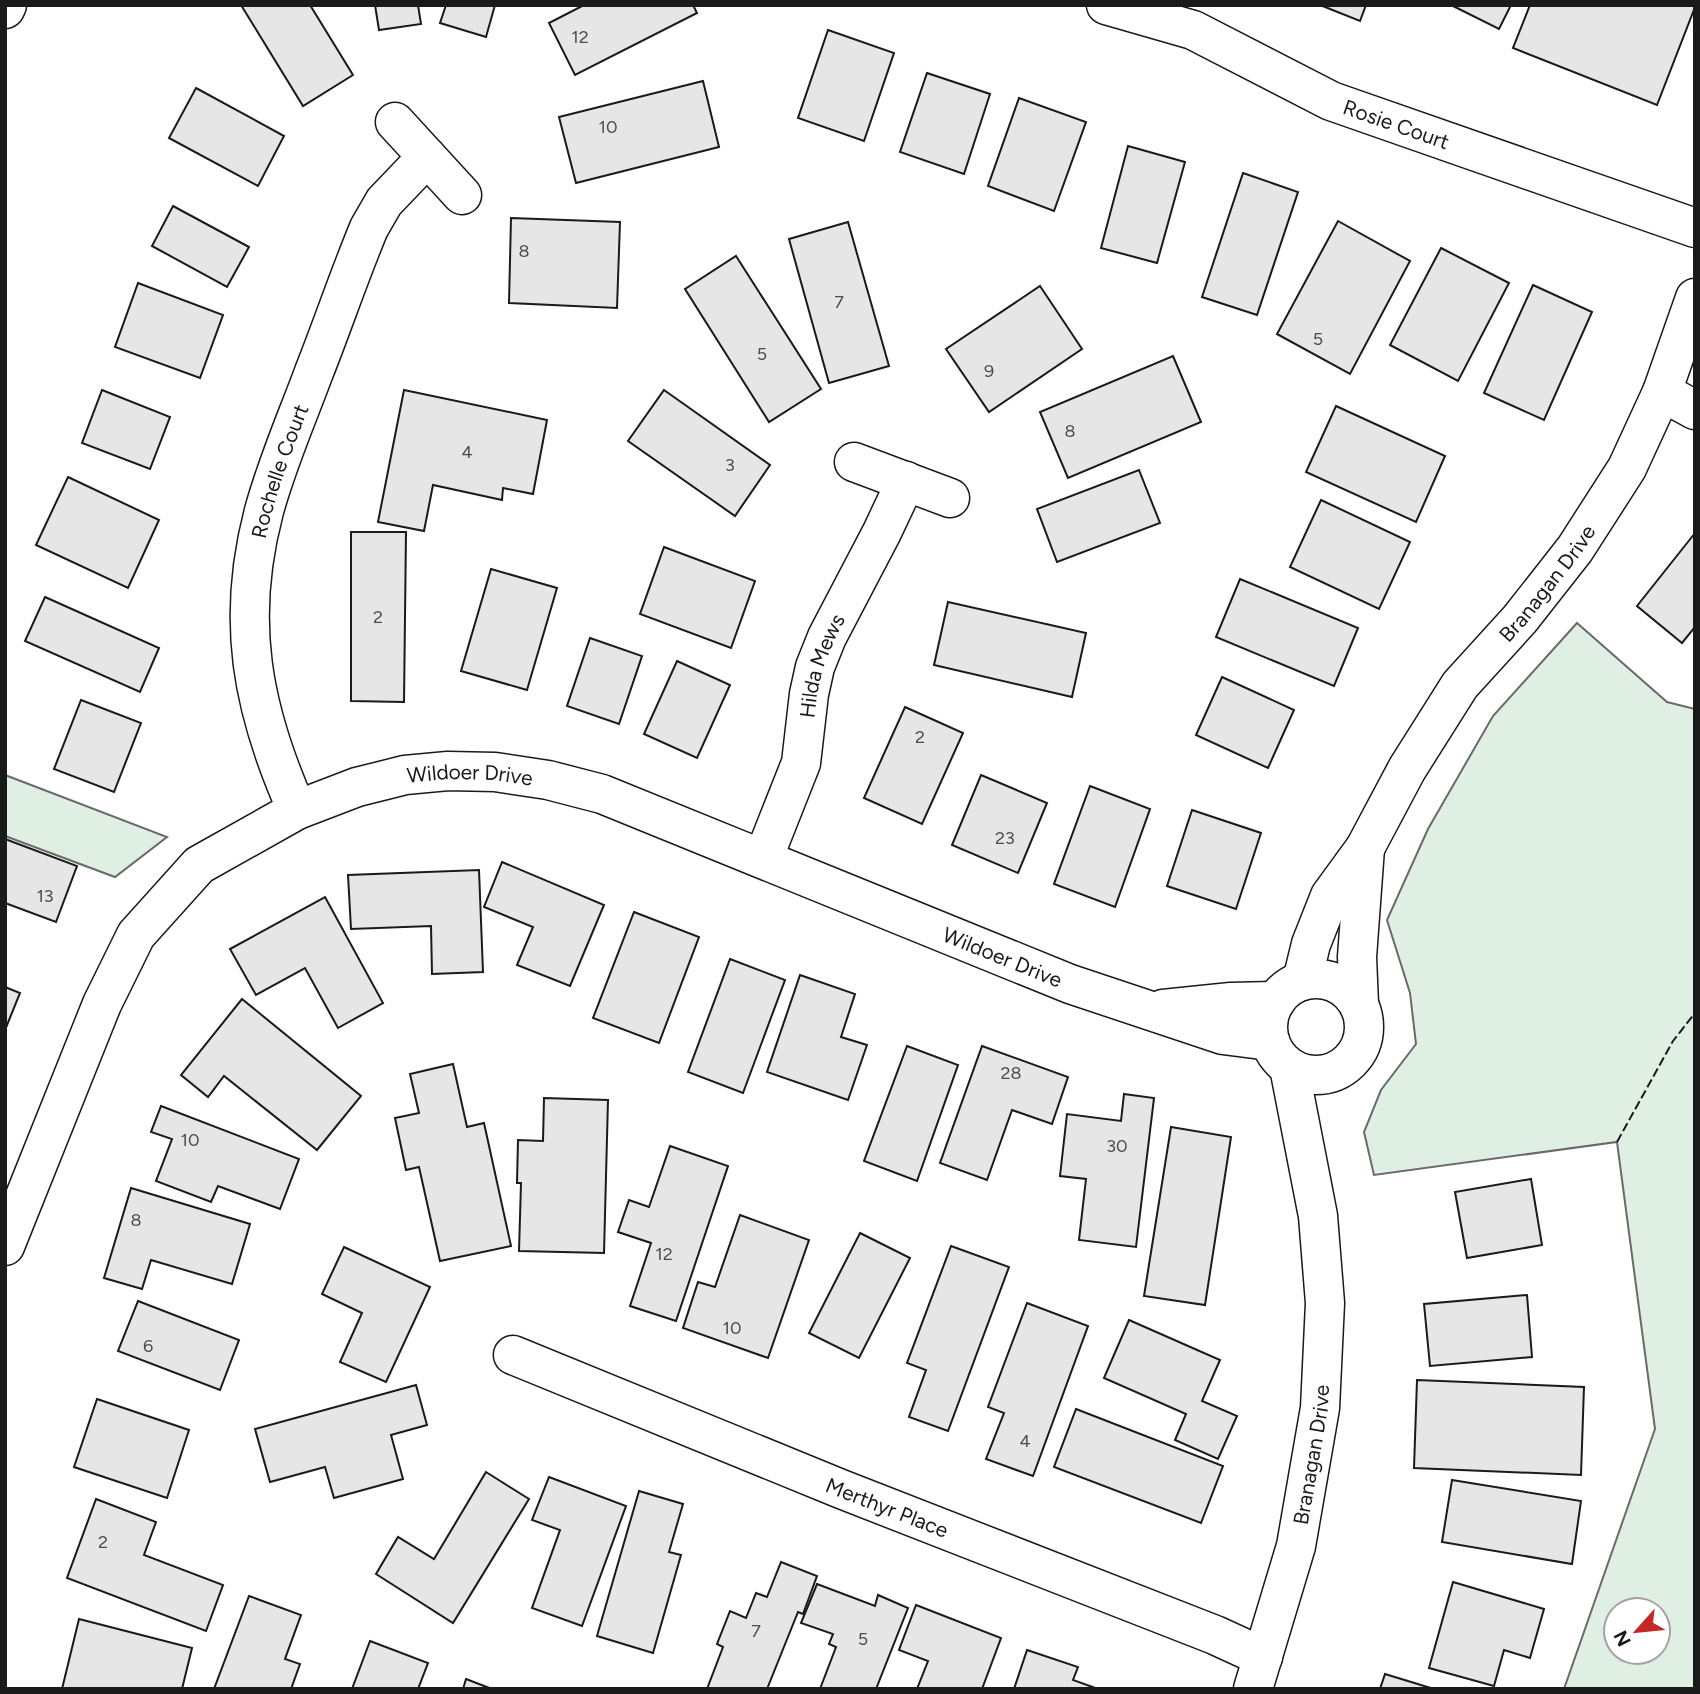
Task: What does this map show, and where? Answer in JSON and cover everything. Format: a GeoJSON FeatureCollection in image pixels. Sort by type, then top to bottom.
{"type":"FeatureCollection","features":[{"type":"Feature","properties":{"kind":"street","name":"Rosie Court"},"geometry":{"type":"LineString","coordinates":[[1106,5],[1193,30],[1331,101],[1695,228]]}},
{"type":"Feature","properties":{"kind":"street"},"geometry":{"type":"LineString","coordinates":[[395,122],[462,195]]}},
{"type":"Feature","properties":{"kind":"street","name":"Rochelle Court"},"geometry":{"type":"LineString","coordinates":[[297,810],[270,746],[257,698],[249,627],[254,555],[273,480],[369,228],[384,202],[427,157]]}},
{"type":"Feature","properties":{"kind":"street","name":"Branagan Drive"},"geometry":{"type":"LineString","coordinates":[[1289,991],[1330,896],[1365,848],[1407,769],[1460,685],[1520,619],[1575,549],[1627,468],[1662,391],[1695,298]]}},
{"type":"Feature","properties":{"kind":"street"},"geometry":{"type":"LineString","coordinates":[[1662,391],[1695,410]]}},
{"type":"Feature","properties":{"kind":"street"},"geometry":{"type":"LineString","coordinates":[[854,462],[950,498]]}},
{"type":"Feature","properties":{"kind":"street","name":"Hilda Mews"},"geometry":{"type":"LineString","coordinates":[[763,859],[801,763],[815,667],[827,637],[906,481]]}},
{"type":"Feature","properties":{"kind":"street","name":"Wildoer Drive"},"geometry":{"type":"LineString","coordinates":[[5,1246],[102,1004],[136,935],[199,865],[297,810],[357,787],[405,775],[448,771],[495,772],[548,780],[602,794],[1070,984],[1295,1061]]}},
{"type":"Feature","properties":{"kind":"street","name":"Branagan Drive"},"geometry":{"type":"LineString","coordinates":[[1359,1004],[1357,957],[1365,848]]}},
{"type":"Feature","properties":{"kind":"street"},"geometry":{"type":"LineString","coordinates":[[1318,979],[1334,982],[1348,991],[1359,1004],[1364,1019],[1360,1049],[1352,1060],[1339,1070],[1295,1061],[1268,1027],[1270,1014],[1289,991],[1318,979]]}},
{"type":"Feature","properties":{"kind":"street","name":"Wildoer Drive"},"geometry":{"type":"LineString","coordinates":[[1150,1010],[1231,1002],[1289,991]]}},
{"type":"Feature","properties":{"kind":"street","name":"Branagan Drive"},"geometry":{"type":"LineString","coordinates":[[1258,1673],[1296,1546],[1320,1408],[1325,1303],[1318,1216],[1295,1061]]}},
{"type":"Feature","properties":{"kind":"street","name":"Merthyr Place"},"geometry":{"type":"LineString","coordinates":[[513,1355],[841,1489],[1215,1635],[1258,1673]]}},
{"type":"Feature","properties":{"kind":"green space"},"geometry":{"type":"Polygon","coordinates":[[[1577,623],[1667,702],[1695,709],[1695,1689],[1564,1689],[1655,1429],[1617,1142],[1374,1175],[1364,1132],[1381,1090],[1416,1044],[1410,993],[1387,920],[1428,829],[1493,716],[1577,623]]]}},
{"type":"Feature","properties":{"kind":"green space"},"geometry":{"type":"Polygon","coordinates":[[[5,775],[167,837],[115,877],[5,836],[5,775]]]}},
{"type":"Feature","properties":{"kind":"building"},"geometry":{"type":"Polygon","coordinates":[[[241,5],[310,5],[353,75],[303,106],[241,5]]]}},
{"type":"Feature","properties":{"kind":"building"},"geometry":{"type":"Polygon","coordinates":[[[375,5],[418,5],[421,24],[379,30],[375,5]]]}},
{"type":"Feature","properties":{"kind":"building"},"geometry":{"type":"Polygon","coordinates":[[[446,5],[495,5],[486,37],[440,23],[446,5]]]}},
{"type":"Feature","properties":{"kind":"building"},"geometry":{"type":"Polygon","coordinates":[[[584,5],[693,5],[697,13],[575,75],[549,23],[584,5]]]}},
{"type":"Feature","properties":{"kind":"building"},"geometry":{"type":"Polygon","coordinates":[[[1320,5],[1366,5],[1360,21],[1320,5]]]}},
{"type":"Feature","properties":{"kind":"building"},"geometry":{"type":"Polygon","coordinates":[[[1451,5],[1511,5],[1499,29],[1451,5]]]}},
{"type":"Feature","properties":{"kind":"building"},"geometry":{"type":"Polygon","coordinates":[[[1530,5],[1695,7],[1657,105],[1513,48],[1530,5]]]}},
{"type":"Feature","properties":{"kind":"building"},"geometry":{"type":"Polygon","coordinates":[[[828,30],[894,53],[864,141],[798,118],[828,30]]]}},
{"type":"Feature","properties":{"kind":"building"},"geometry":{"type":"Polygon","coordinates":[[[927,73],[990,94],[964,174],[900,152],[927,73]]]}},
{"type":"Feature","properties":{"kind":"building"},"geometry":{"type":"Polygon","coordinates":[[[703,81],[719,147],[576,183],[559,117],[703,81]]]}},
{"type":"Feature","properties":{"kind":"building"},"geometry":{"type":"Polygon","coordinates":[[[196,88],[284,136],[258,186],[169,138],[196,88]]]}},
{"type":"Feature","properties":{"kind":"building"},"geometry":{"type":"Polygon","coordinates":[[[1019,98],[1086,122],[1054,211],[988,186],[1019,98]]]}},
{"type":"Feature","properties":{"kind":"building"},"geometry":{"type":"Polygon","coordinates":[[[1128,146],[1185,162],[1157,263],[1101,248],[1128,146]]]}},
{"type":"Feature","properties":{"kind":"building"},"geometry":{"type":"Polygon","coordinates":[[[1243,173],[1298,192],[1257,315],[1202,297],[1243,173]]]}},
{"type":"Feature","properties":{"kind":"building"},"geometry":{"type":"Polygon","coordinates":[[[173,206],[249,247],[227,287],[152,246],[173,206]]]}},
{"type":"Feature","properties":{"kind":"building"},"geometry":{"type":"Polygon","coordinates":[[[511,218],[620,222],[617,308],[509,303],[511,218]]]}},
{"type":"Feature","properties":{"kind":"building"},"geometry":{"type":"Polygon","coordinates":[[[1338,221],[1410,261],[1350,374],[1277,334],[1338,221]]]}},
{"type":"Feature","properties":{"kind":"building"},"geometry":{"type":"Polygon","coordinates":[[[848,222],[889,366],[829,383],[789,239],[848,222]]]}},
{"type":"Feature","properties":{"kind":"building"},"geometry":{"type":"Polygon","coordinates":[[[1441,248],[1509,283],[1458,381],[1390,345],[1441,248]]]}},
{"type":"Feature","properties":{"kind":"building"},"geometry":{"type":"Polygon","coordinates":[[[736,256],[821,389],[769,422],[685,289],[736,256]]]}},
{"type":"Feature","properties":{"kind":"building"},"geometry":{"type":"Polygon","coordinates":[[[138,283],[223,315],[200,378],[115,347],[138,283]]]}},
{"type":"Feature","properties":{"kind":"building"},"geometry":{"type":"Polygon","coordinates":[[[1533,285],[1592,312],[1544,420],[1484,393],[1533,285]]]}},
{"type":"Feature","properties":{"kind":"building"},"geometry":{"type":"Polygon","coordinates":[[[1040,286],[1082,349],[989,412],[946,349],[1040,286]]]}},
{"type":"Feature","properties":{"kind":"building"},"geometry":{"type":"Polygon","coordinates":[[[1173,356],[1201,422],[1068,478],[1040,412],[1173,356]]]}},
{"type":"Feature","properties":{"kind":"building"},"geometry":{"type":"Polygon","coordinates":[[[102,390],[170,417],[150,469],[82,443],[102,390]]]}},
{"type":"Feature","properties":{"kind":"building"},"geometry":{"type":"Polygon","coordinates":[[[404,390],[547,420],[533,494],[503,488],[502,500],[433,485],[424,531],[378,522],[404,390]]]}},
{"type":"Feature","properties":{"kind":"building"},"geometry":{"type":"Polygon","coordinates":[[[664,390],[770,465],[735,516],[628,441],[664,390]]]}},
{"type":"Feature","properties":{"kind":"building"},"geometry":{"type":"Polygon","coordinates":[[[1336,406],[1445,456],[1416,522],[1306,472],[1336,406]]]}},
{"type":"Feature","properties":{"kind":"building"},"geometry":{"type":"Polygon","coordinates":[[[1139,470],[1160,523],[1057,562],[1037,509],[1139,470]]]}},
{"type":"Feature","properties":{"kind":"building"},"geometry":{"type":"Polygon","coordinates":[[[68,477],[159,520],[128,588],[36,545],[68,477]]]}},
{"type":"Feature","properties":{"kind":"building"},"geometry":{"type":"Polygon","coordinates":[[[1321,500],[1410,542],[1379,609],[1290,567],[1321,500]]]}},
{"type":"Feature","properties":{"kind":"building"},"geometry":{"type":"Polygon","coordinates":[[[351,532],[406,532],[404,702],[351,701],[351,532]]]}},
{"type":"Feature","properties":{"kind":"building"},"geometry":{"type":"Polygon","coordinates":[[[1695,533],[1695,627],[1682,643],[1637,606],[1695,533]]]}},
{"type":"Feature","properties":{"kind":"building"},"geometry":{"type":"Polygon","coordinates":[[[664,547],[755,581],[731,648],[640,614],[664,547]]]}},
{"type":"Feature","properties":{"kind":"building"},"geometry":{"type":"Polygon","coordinates":[[[491,569],[557,588],[527,690],[461,671],[491,569]]]}},
{"type":"Feature","properties":{"kind":"building"},"geometry":{"type":"Polygon","coordinates":[[[1240,579],[1358,628],[1334,686],[1216,637],[1240,579]]]}},
{"type":"Feature","properties":{"kind":"building"},"geometry":{"type":"Polygon","coordinates":[[[45,597],[159,648],[140,692],[25,641],[45,597]]]}},
{"type":"Feature","properties":{"kind":"building"},"geometry":{"type":"Polygon","coordinates":[[[948,602],[1086,633],[1072,697],[934,665],[948,602]]]}},
{"type":"Feature","properties":{"kind":"building"},"geometry":{"type":"Polygon","coordinates":[[[590,638],[642,656],[619,724],[567,706],[590,638]]]}},
{"type":"Feature","properties":{"kind":"building"},"geometry":{"type":"Polygon","coordinates":[[[677,661],[730,685],[697,758],[644,734],[677,661]]]}},
{"type":"Feature","properties":{"kind":"building"},"geometry":{"type":"Polygon","coordinates":[[[1222,677],[1294,710],[1268,768],[1196,735],[1222,677]]]}},
{"type":"Feature","properties":{"kind":"building"},"geometry":{"type":"Polygon","coordinates":[[[81,700],[141,723],[114,792],[54,769],[81,700]]]}},
{"type":"Feature","properties":{"kind":"building"},"geometry":{"type":"Polygon","coordinates":[[[905,707],[963,733],[922,824],[864,798],[905,707]]]}},
{"type":"Feature","properties":{"kind":"building"},"geometry":{"type":"Polygon","coordinates":[[[981,775],[1047,803],[1018,873],[952,845],[981,775]]]}},
{"type":"Feature","properties":{"kind":"building"},"geometry":{"type":"Polygon","coordinates":[[[1090,786],[1150,809],[1115,907],[1054,884],[1090,786]]]}},
{"type":"Feature","properties":{"kind":"building"},"geometry":{"type":"Polygon","coordinates":[[[1192,810],[1261,833],[1236,909],[1167,886],[1192,810]]]}},
{"type":"Feature","properties":{"kind":"building"},"geometry":{"type":"Polygon","coordinates":[[[5,839],[77,866],[56,922],[5,903],[5,839]]]}},
{"type":"Feature","properties":{"kind":"building"},"geometry":{"type":"Polygon","coordinates":[[[502,862],[604,905],[570,986],[517,965],[533,927],[484,907],[502,862]]]}},
{"type":"Feature","properties":{"kind":"building"},"geometry":{"type":"Polygon","coordinates":[[[479,870],[483,972],[432,974],[431,926],[351,929],[348,875],[479,870]]]}},
{"type":"Feature","properties":{"kind":"building"},"geometry":{"type":"Polygon","coordinates":[[[325,897],[383,1003],[338,1028],[305,968],[256,995],[230,949],[325,897]]]}},
{"type":"Feature","properties":{"kind":"building"},"geometry":{"type":"Polygon","coordinates":[[[634,912],[699,937],[659,1043],[593,1018],[634,912]]]}},
{"type":"Feature","properties":{"kind":"building"},"geometry":{"type":"Polygon","coordinates":[[[730,959],[785,980],[743,1093],[688,1072],[730,959]]]}},
{"type":"Feature","properties":{"kind":"building"},"geometry":{"type":"Polygon","coordinates":[[[800,975],[855,994],[841,1037],[867,1045],[848,1100],[767,1072],[800,975]]]}},
{"type":"Feature","properties":{"kind":"building"},"geometry":{"type":"Polygon","coordinates":[[[5,987],[20,993],[5,1030],[5,987]]]}},
{"type":"Feature","properties":{"kind":"building"},"geometry":{"type":"Polygon","coordinates":[[[242,999],[361,1096],[317,1150],[224,1076],[208,1097],[181,1075],[242,999]]]}},
{"type":"Feature","properties":{"kind":"building"},"geometry":{"type":"Polygon","coordinates":[[[907,1046],[958,1065],[917,1181],[864,1161],[907,1046]]]}},
{"type":"Feature","properties":{"kind":"building"},"geometry":{"type":"Polygon","coordinates":[[[982,1046],[1068,1077],[1052,1124],[1012,1110],[987,1180],[940,1163],[982,1046]]]}},
{"type":"Feature","properties":{"kind":"building"},"geometry":{"type":"Polygon","coordinates":[[[453,1064],[467,1127],[484,1123],[511,1246],[440,1261],[419,1167],[406,1170],[395,1118],[419,1113],[410,1074],[453,1064]]]}},
{"type":"Feature","properties":{"kind":"building"},"geometry":{"type":"Polygon","coordinates":[[[1124,1094],[1154,1098],[1136,1247],[1079,1240],[1086,1179],[1060,1176],[1067,1114],[1121,1121],[1124,1094]]]}},
{"type":"Feature","properties":{"kind":"building"},"geometry":{"type":"Polygon","coordinates":[[[544,1098],[608,1100],[604,1253],[519,1251],[521,1183],[517,1183],[518,1140],[543,1141],[544,1098]]]}},
{"type":"Feature","properties":{"kind":"building"},"geometry":{"type":"Polygon","coordinates":[[[161,1106],[299,1159],[280,1209],[218,1186],[211,1202],[156,1181],[172,1139],[151,1132],[161,1106]]]}},
{"type":"Feature","properties":{"kind":"building"},"geometry":{"type":"Polygon","coordinates":[[[1171,1127],[1231,1137],[1205,1305],[1144,1296],[1171,1127]]]}},
{"type":"Feature","properties":{"kind":"building"},"geometry":{"type":"Polygon","coordinates":[[[670,1146],[728,1166],[676,1321],[630,1306],[651,1243],[618,1232],[629,1200],[649,1207],[670,1146]]]}},
{"type":"Feature","properties":{"kind":"building"},"geometry":{"type":"Polygon","coordinates":[[[1531,1179],[1542,1245],[1467,1258],[1455,1192],[1531,1179]]]}},
{"type":"Feature","properties":{"kind":"building"},"geometry":{"type":"Polygon","coordinates":[[[131,1188],[250,1224],[232,1284],[151,1260],[142,1289],[104,1278],[131,1188]]]}},
{"type":"Feature","properties":{"kind":"building"},"geometry":{"type":"Polygon","coordinates":[[[740,1215],[809,1240],[768,1358],[683,1328],[698,1282],[715,1287],[740,1215]]]}},
{"type":"Feature","properties":{"kind":"building"},"geometry":{"type":"Polygon","coordinates":[[[860,1233],[910,1258],[859,1358],[809,1333],[860,1233]]]}},
{"type":"Feature","properties":{"kind":"building"},"geometry":{"type":"Polygon","coordinates":[[[951,1246],[1009,1267],[948,1431],[909,1417],[926,1370],[907,1363],[951,1246]]]}},
{"type":"Feature","properties":{"kind":"building"},"geometry":{"type":"Polygon","coordinates":[[[344,1247],[430,1287],[386,1382],[340,1362],[362,1313],[322,1294],[344,1247]]]}},
{"type":"Feature","properties":{"kind":"building"},"geometry":{"type":"Polygon","coordinates":[[[1527,1295],[1532,1357],[1430,1366],[1424,1304],[1527,1295]]]}},
{"type":"Feature","properties":{"kind":"building"},"geometry":{"type":"Polygon","coordinates":[[[138,1301],[239,1340],[220,1390],[118,1351],[138,1301]]]}},
{"type":"Feature","properties":{"kind":"building"},"geometry":{"type":"Polygon","coordinates":[[[1027,1303],[1088,1326],[1033,1476],[986,1459],[1004,1413],[988,1407],[1027,1303]]]}},
{"type":"Feature","properties":{"kind":"building"},"geometry":{"type":"Polygon","coordinates":[[[1129,1320],[1220,1360],[1202,1401],[1237,1416],[1218,1459],[1175,1440],[1186,1414],[1104,1378],[1129,1320]]]}},
{"type":"Feature","properties":{"kind":"building"},"geometry":{"type":"Polygon","coordinates":[[[1417,1380],[1584,1387],[1581,1475],[1414,1468],[1417,1380]]]}},
{"type":"Feature","properties":{"kind":"building"},"geometry":{"type":"Polygon","coordinates":[[[416,1385],[427,1425],[391,1435],[403,1479],[334,1498],[325,1467],[270,1482],[255,1429],[416,1385]]]}},
{"type":"Feature","properties":{"kind":"building"},"geometry":{"type":"Polygon","coordinates":[[[97,1399],[189,1430],[167,1498],[74,1467],[97,1399]]]}},
{"type":"Feature","properties":{"kind":"building"},"geometry":{"type":"Polygon","coordinates":[[[1076,1409],[1223,1466],[1201,1523],[1054,1467],[1076,1409]]]}},
{"type":"Feature","properties":{"kind":"building"},"geometry":{"type":"Polygon","coordinates":[[[486,1472],[529,1499],[453,1623],[376,1574],[398,1537],[434,1559],[486,1472]]]}},
{"type":"Feature","properties":{"kind":"building"},"geometry":{"type":"Polygon","coordinates":[[[549,1477],[626,1506],[582,1626],[532,1608],[560,1530],[532,1520],[549,1477]]]}},
{"type":"Feature","properties":{"kind":"building"},"geometry":{"type":"Polygon","coordinates":[[[1452,1480],[1581,1501],[1572,1564],[1442,1542],[1452,1480]]]}},
{"type":"Feature","properties":{"kind":"building"},"geometry":{"type":"Polygon","coordinates":[[[639,1491],[683,1504],[669,1552],[681,1555],[653,1653],[597,1636],[639,1491]]]}},
{"type":"Feature","properties":{"kind":"building"},"geometry":{"type":"Polygon","coordinates":[[[96,1499],[156,1522],[144,1555],[223,1585],[206,1631],[67,1578],[96,1499]]]}},
{"type":"Feature","properties":{"kind":"building"},"geometry":{"type":"Polygon","coordinates":[[[781,1562],[817,1576],[803,1614],[798,1612],[767,1689],[707,1689],[723,1647],[717,1644],[730,1611],[746,1618],[756,1593],[767,1597],[781,1562]]]}},
{"type":"Feature","properties":{"kind":"building"},"geometry":{"type":"Polygon","coordinates":[[[1453,1582],[1544,1609],[1530,1658],[1504,1650],[1494,1686],[1429,1668],[1453,1582]]]}},
{"type":"Feature","properties":{"kind":"building"},"geometry":{"type":"Polygon","coordinates":[[[817,1584],[875,1606],[878,1595],[908,1608],[876,1689],[820,1689],[836,1647],[829,1644],[833,1634],[801,1623],[817,1584]]]}},
{"type":"Feature","properties":{"kind":"building"},"geometry":{"type":"Polygon","coordinates":[[[249,1596],[301,1615],[285,1659],[300,1664],[291,1689],[214,1689],[249,1596]]]}},
{"type":"Feature","properties":{"kind":"building"},"geometry":{"type":"Polygon","coordinates":[[[916,1605],[1001,1638],[982,1689],[917,1689],[928,1661],[899,1650],[916,1605]]]}},
{"type":"Feature","properties":{"kind":"building"},"geometry":{"type":"Polygon","coordinates":[[[79,1619],[192,1648],[182,1689],[62,1689],[79,1619]]]}},
{"type":"Feature","properties":{"kind":"building"},"geometry":{"type":"Polygon","coordinates":[[[370,1641],[428,1663],[418,1689],[352,1689],[370,1641]]]}},
{"type":"Feature","properties":{"kind":"building"},"geometry":{"type":"Polygon","coordinates":[[[1027,1650],[1078,1667],[1073,1680],[1098,1689],[1014,1689],[1027,1650]]]}},
{"type":"Feature","properties":{"kind":"building"},"geometry":{"type":"Polygon","coordinates":[[[1385,1674],[1434,1689],[1380,1689],[1385,1674]]]}},
{"type":"Feature","properties":{"kind":"building"},"geometry":{"type":"Polygon","coordinates":[[[466,1679],[492,1689],[463,1689],[466,1679]]]}},
{"type":"Feature","properties":{"kind":"fence"},"geometry":{"type":"LineString","coordinates":[[1617,1142],[1673,1041],[1695,1013]]}}]}
